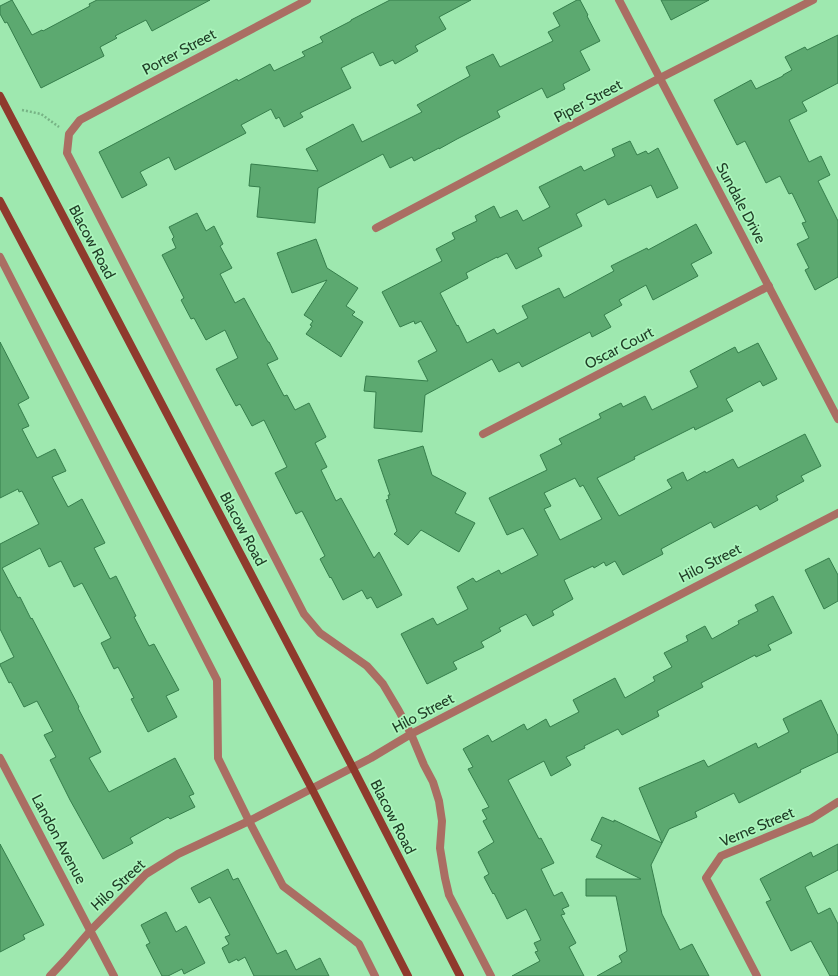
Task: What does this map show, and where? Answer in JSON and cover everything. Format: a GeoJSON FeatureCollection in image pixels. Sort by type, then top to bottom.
{"type":"FeatureCollection","features":[{"type":"Feature","properties":{"kind":"main road","name":"Blacow Road"},"geometry":{"type":"LineString","coordinates":[[0,96],[460,976]]}},
{"type":"Feature","properties":{"kind":"main road"},"geometry":{"type":"LineString","coordinates":[[0,201],[312,789],[408,976]]}},
{"type":"Feature","properties":{"kind":"street","name":"Porter Street"},"geometry":{"type":"LineString","coordinates":[[69,134],[80,120],[307,0]]}},
{"type":"Feature","properties":{"kind":"street","name":"Sundale Drive"},"geometry":{"type":"LineString","coordinates":[[619,0],[838,419]]}},
{"type":"Feature","properties":{"kind":"street","name":"Piper Street"},"geometry":{"type":"LineString","coordinates":[[376,228],[660,78],[813,0]]}},
{"type":"Feature","properties":{"kind":"street","name":"Blacow Road"},"geometry":{"type":"LineString","coordinates":[[69,134],[67,153],[304,614],[320,633],[366,666],[383,684],[411,734],[433,782],[439,801],[442,821],[440,848],[444,878],[449,895],[491,976]]}},
{"type":"Feature","properties":{"kind":"street"},"geometry":{"type":"LineString","coordinates":[[0,256],[217,680],[218,758],[249,821],[284,886],[359,944],[375,976]]}},
{"type":"Feature","properties":{"kind":"street","name":"Oscar Court"},"geometry":{"type":"LineString","coordinates":[[482,434],[768,286]]}},
{"type":"Feature","properties":{"kind":"street","name":"Hilo Street"},"geometry":{"type":"LineString","coordinates":[[50,976],[91,930],[146,874],[178,854],[249,821],[372,758],[411,734],[838,513]]}},
{"type":"Feature","properties":{"kind":"street","name":"Landon Avenue"},"geometry":{"type":"LineString","coordinates":[[0,758],[114,976]]}},
{"type":"Feature","properties":{"kind":"street","name":"Verne Street"},"geometry":{"type":"LineString","coordinates":[[757,976],[706,878],[721,856],[811,819],[838,802]]}},
{"type":"Feature","properties":{"kind":"path"},"geometry":{"type":"LineString","coordinates":[[5,106],[41,114],[69,134]]}},
{"type":"Feature","properties":{"kind":"building"},"geometry":{"type":"Polygon","coordinates":[[[12,0],[32,35],[42,30],[43,31],[90,6],[89,4],[97,0],[210,0],[152,31],[146,20],[115,36],[117,38],[100,47],[104,56],[41,88],[7,22],[5,23],[0,14],[0,6],[12,0]]]}},
{"type":"Feature","properties":{"kind":"building"},"geometry":{"type":"Polygon","coordinates":[[[390,0],[471,0],[439,17],[446,29],[415,46],[418,51],[395,64],[393,60],[380,66],[373,52],[341,68],[351,88],[300,113],[303,117],[284,127],[279,117],[276,119],[271,109],[241,125],[246,133],[175,170],[169,157],[140,172],[147,185],[122,198],[99,152],[237,79],[238,81],[270,64],[274,71],[305,56],[302,52],[323,42],[320,37],[390,0]]]}},
{"type":"Feature","properties":{"kind":"building"},"geometry":{"type":"Polygon","coordinates":[[[577,0],[580,0],[600,41],[580,51],[590,70],[563,84],[565,89],[547,98],[542,88],[497,111],[500,117],[414,161],[412,157],[390,168],[383,154],[318,188],[315,223],[257,217],[260,187],[249,186],[251,164],[318,171],[306,149],[353,124],[362,142],[422,112],[417,105],[470,76],[466,67],[493,54],[500,67],[553,41],[548,32],[560,26],[553,13],[577,0]]]}},
{"type":"Feature","properties":{"kind":"building"},"geometry":{"type":"Polygon","coordinates":[[[661,0],[709,0],[671,20],[661,0]]]}},
{"type":"Feature","properties":{"kind":"building"},"geometry":{"type":"Polygon","coordinates":[[[838,35],[838,83],[802,102],[807,111],[789,120],[809,162],[821,156],[830,175],[818,181],[838,221],[838,277],[815,290],[805,270],[809,268],[797,244],[809,238],[802,223],[806,222],[792,193],[789,194],[780,176],[766,183],[745,141],[737,145],[714,100],[751,80],[756,89],[783,76],[792,70],[785,57],[805,47],[807,50],[838,35]]]}},
{"type":"Feature","properties":{"kind":"building"},"geometry":{"type":"Polygon","coordinates":[[[630,141],[637,155],[646,151],[648,154],[658,148],[678,188],[657,198],[651,185],[608,205],[605,199],[576,214],[582,226],[538,248],[542,256],[516,269],[507,253],[466,273],[468,278],[440,293],[467,343],[494,329],[497,334],[528,318],[522,306],[559,288],[564,298],[614,271],[611,266],[647,248],[648,250],[696,224],[712,253],[691,264],[698,276],[653,300],[646,285],[619,300],[622,305],[604,315],[611,327],[592,337],[590,332],[522,367],[519,362],[499,372],[492,359],[425,395],[422,432],[374,428],[376,392],[364,391],[366,376],[428,381],[418,361],[437,351],[421,321],[415,324],[414,321],[400,327],[382,292],[442,261],[436,249],[455,239],[452,233],[477,221],[475,216],[494,206],[500,218],[517,210],[523,221],[550,207],[539,187],[581,166],[584,171],[615,156],[612,149],[630,141]]]}},
{"type":"Feature","properties":{"kind":"building"},"geometry":{"type":"Polygon","coordinates":[[[197,213],[206,231],[214,226],[223,244],[220,246],[232,268],[220,274],[235,303],[244,298],[278,359],[267,364],[284,396],[287,395],[295,410],[309,403],[326,437],[315,443],[327,467],[321,470],[336,501],[341,498],[374,558],[379,552],[402,595],[377,608],[371,597],[367,599],[362,590],[343,600],[320,559],[325,556],[302,511],[296,514],[275,473],[287,467],[264,420],[252,426],[240,404],[236,406],[216,369],[238,358],[225,330],[206,340],[194,318],[191,319],[181,300],[184,298],[162,255],[176,248],[172,239],[174,237],[169,227],[197,213]]]}},
{"type":"Feature","properties":{"kind":"building"},"geometry":{"type":"Polygon","coordinates":[[[316,239],[327,268],[358,288],[346,306],[355,312],[352,315],[363,322],[341,357],[306,334],[312,326],[310,325],[313,321],[304,315],[327,280],[292,293],[277,253],[316,239]]]}},
{"type":"Feature","properties":{"kind":"building"},"geometry":{"type":"Polygon","coordinates":[[[0,342],[29,398],[18,404],[29,426],[22,429],[37,458],[55,449],[66,471],[52,477],[68,507],[82,499],[105,543],[94,548],[110,579],[116,576],[136,616],[134,617],[149,646],[154,644],[179,690],[166,696],[177,717],[148,732],[131,699],[134,698],[118,667],[114,669],[101,643],[111,638],[82,583],[74,587],[61,561],[49,567],[40,548],[2,568],[18,598],[20,597],[31,619],[32,618],[101,752],[89,758],[109,792],[175,758],[194,794],[189,796],[195,807],[170,819],[168,817],[130,838],[133,843],[103,859],[70,800],[50,760],[56,757],[44,735],[53,731],[37,701],[24,707],[0,665],[14,657],[0,629],[0,544],[39,524],[22,491],[19,492],[18,489],[0,498],[0,342]]]}},
{"type":"Feature","properties":{"kind":"building"},"geometry":{"type":"Polygon","coordinates":[[[758,343],[777,379],[763,386],[760,381],[726,399],[733,411],[695,430],[694,427],[634,457],[635,459],[597,478],[619,516],[672,488],[667,480],[683,472],[687,481],[705,471],[706,473],[733,459],[738,468],[805,434],[821,466],[801,476],[804,481],[776,496],[778,500],[760,510],[757,505],[714,528],[711,522],[661,549],[663,554],[623,575],[615,561],[606,566],[604,562],[594,568],[593,566],[564,580],[573,599],[552,611],[554,615],[533,626],[526,614],[499,628],[501,631],[481,642],[484,647],[453,662],[457,669],[427,684],[401,634],[433,618],[437,625],[468,609],[457,587],[473,578],[476,582],[499,570],[501,574],[538,555],[523,528],[507,535],[489,498],[547,470],[540,455],[562,444],[559,439],[601,418],[599,414],[621,403],[623,407],[645,396],[652,410],[698,387],[690,371],[735,347],[738,353],[758,343]],[[575,478],[544,493],[551,506],[544,509],[560,540],[602,519],[583,485],[580,487],[575,478]]]}},
{"type":"Feature","properties":{"kind":"building"},"geometry":{"type":"Polygon","coordinates":[[[423,446],[432,475],[466,493],[455,513],[475,523],[459,552],[421,530],[408,545],[394,534],[397,531],[386,500],[389,499],[388,495],[390,495],[378,460],[423,446]]]}},
{"type":"Feature","properties":{"kind":"building"},"geometry":{"type":"Polygon","coordinates":[[[829,558],[838,575],[838,601],[824,609],[805,570],[829,558]]]}},
{"type":"Feature","properties":{"kind":"building"},"geometry":{"type":"Polygon","coordinates":[[[773,596],[792,633],[768,645],[771,650],[756,657],[755,655],[701,683],[703,687],[657,711],[659,716],[622,735],[618,729],[584,746],[585,748],[566,757],[571,765],[551,776],[544,761],[508,780],[539,839],[541,838],[554,863],[541,869],[554,896],[562,892],[569,906],[562,909],[565,914],[561,915],[576,943],[569,947],[584,976],[512,976],[540,961],[535,952],[538,951],[534,943],[541,940],[526,909],[507,919],[484,877],[489,874],[478,852],[494,842],[483,821],[487,819],[482,810],[489,807],[468,769],[473,767],[463,749],[488,735],[492,742],[524,724],[527,730],[546,719],[550,727],[579,712],[573,700],[615,678],[625,698],[655,681],[653,677],[672,667],[664,653],[688,641],[686,636],[705,626],[712,639],[739,624],[738,621],[758,611],[755,605],[773,596]]]}},
{"type":"Feature","properties":{"kind":"building"},"geometry":{"type":"Polygon","coordinates":[[[821,700],[838,736],[838,752],[800,770],[801,772],[739,803],[734,793],[695,812],[697,817],[669,829],[662,843],[639,788],[704,760],[708,767],[756,743],[758,748],[789,732],[783,719],[821,700]]]}},
{"type":"Feature","properties":{"kind":"building"},"geometry":{"type":"Polygon","coordinates":[[[602,817],[614,822],[614,820],[662,843],[651,865],[662,914],[680,950],[692,944],[709,976],[597,976],[622,962],[619,956],[627,951],[616,896],[586,896],[586,879],[641,879],[596,857],[602,845],[591,840],[602,817]]]}},
{"type":"Feature","properties":{"kind":"building"},"geometry":{"type":"Polygon","coordinates":[[[0,844],[44,925],[23,935],[25,939],[0,952],[0,844]]]}},
{"type":"Feature","properties":{"kind":"building"},"geometry":{"type":"Polygon","coordinates":[[[838,844],[838,870],[805,887],[818,914],[830,908],[838,924],[838,976],[830,976],[811,941],[791,951],[766,902],[771,900],[760,879],[811,852],[813,857],[838,844]]]}},
{"type":"Feature","properties":{"kind":"building"},"geometry":{"type":"Polygon","coordinates":[[[228,869],[233,880],[238,878],[277,954],[286,950],[296,970],[320,958],[329,976],[254,976],[245,957],[238,961],[237,959],[229,963],[222,948],[229,944],[225,937],[230,935],[210,897],[199,903],[191,888],[228,869]]]}},
{"type":"Feature","properties":{"kind":"building"},"geometry":{"type":"Polygon","coordinates":[[[166,912],[176,932],[186,926],[205,963],[184,974],[182,969],[168,976],[162,976],[146,945],[150,943],[141,925],[166,912]]]}}]}
